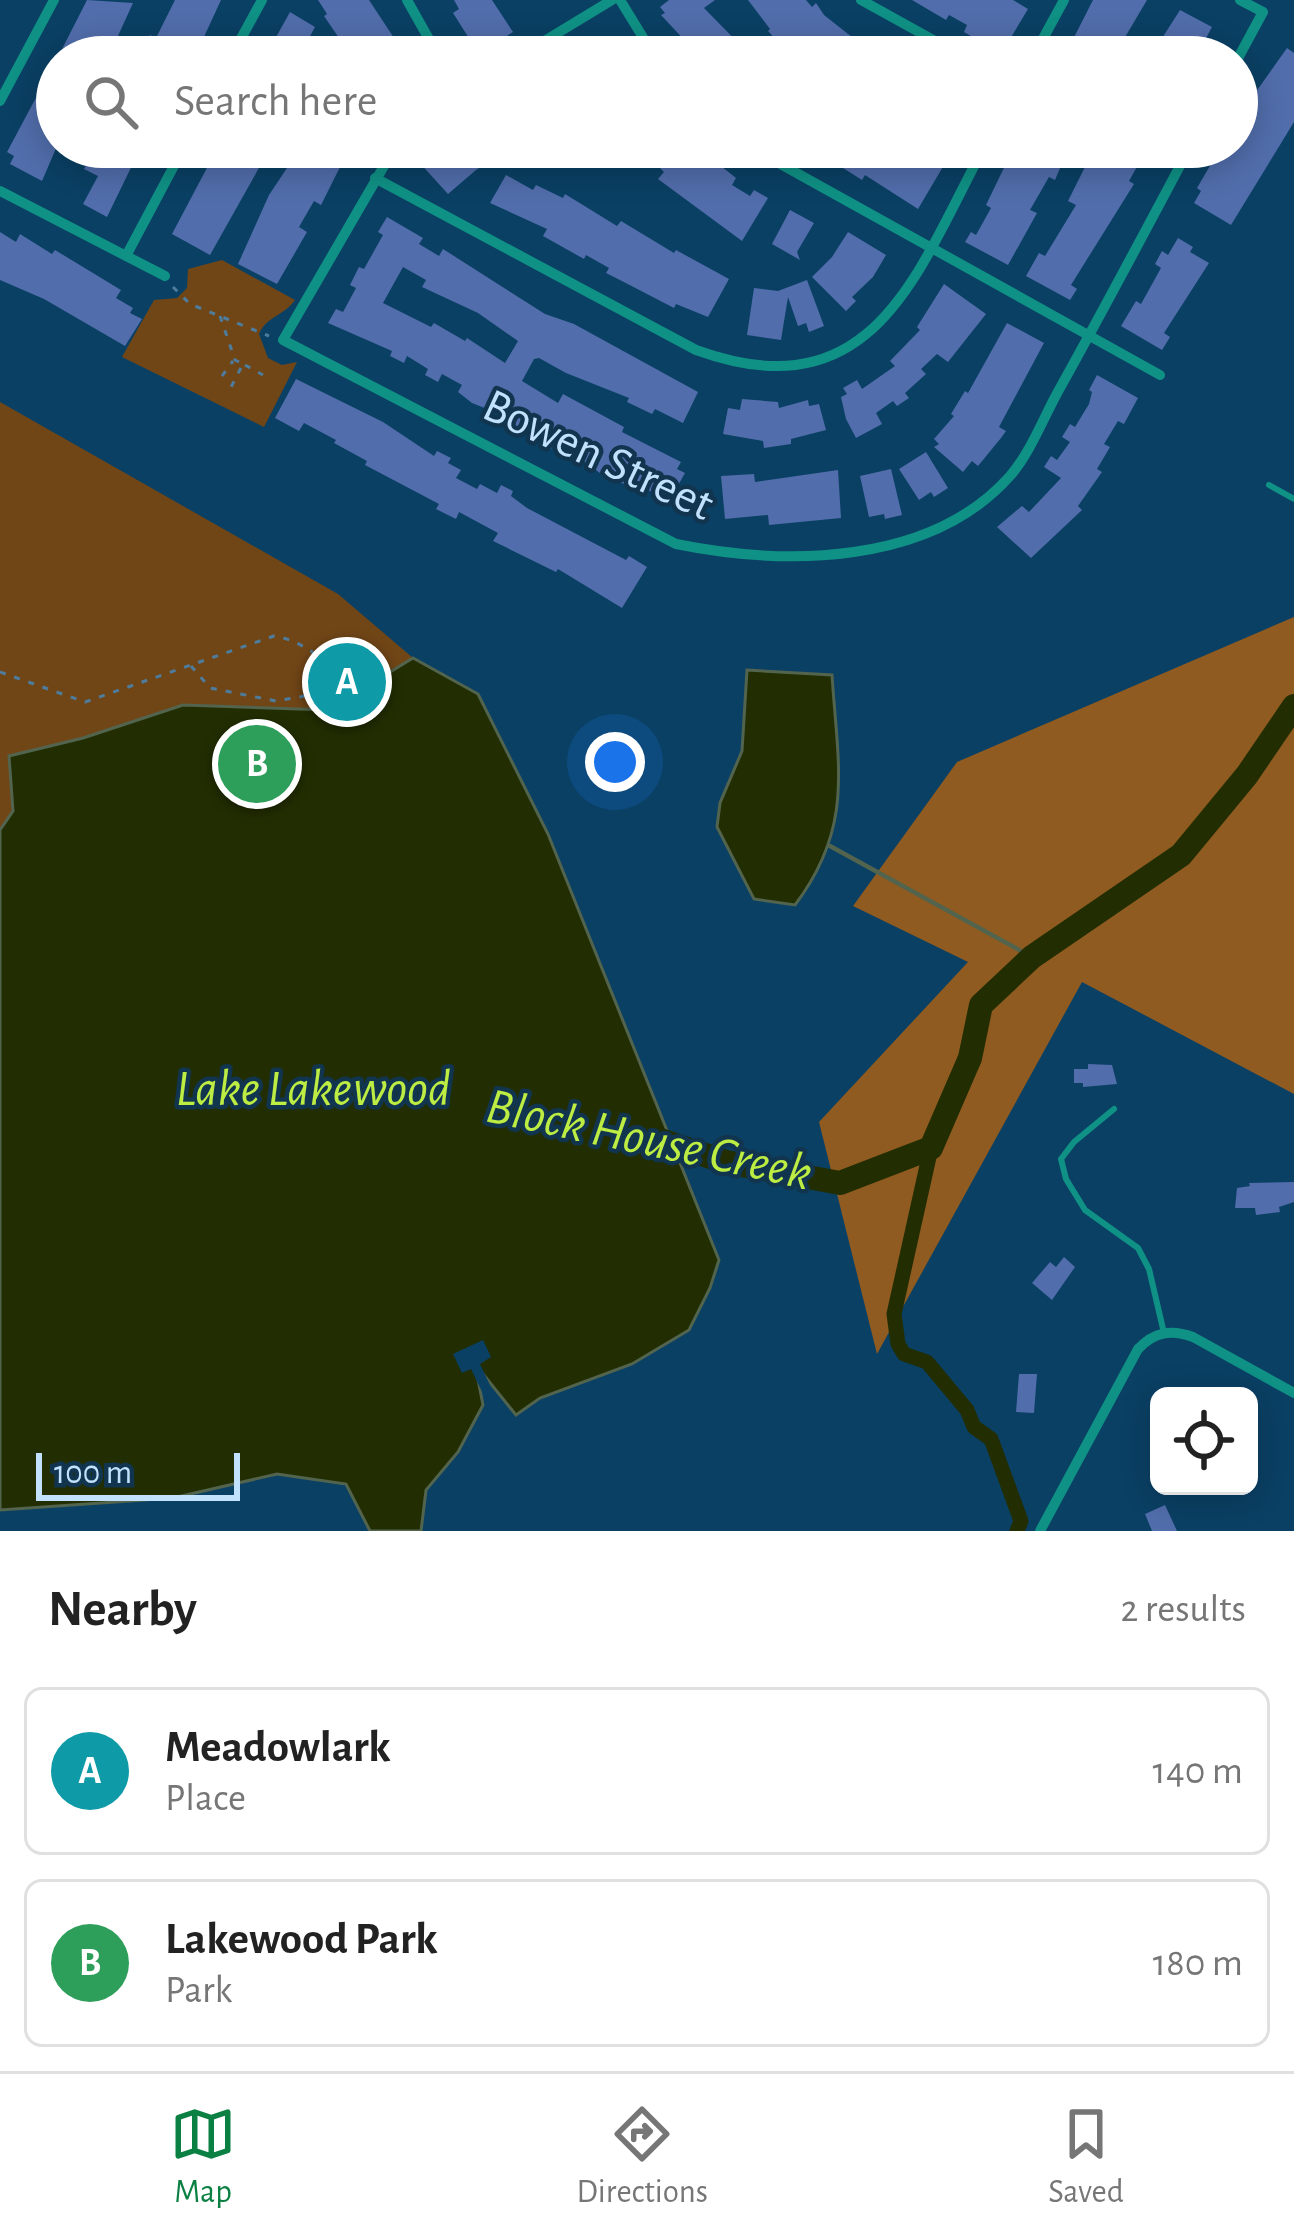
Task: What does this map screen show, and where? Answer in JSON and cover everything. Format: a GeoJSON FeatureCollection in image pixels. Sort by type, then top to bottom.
{"type":"FeatureCollection","features":[{"type":"Feature","properties":{"kind":"street"},"geometry":{"type":"LineString","coordinates":[[0,101],[54,0]]}},
{"type":"Feature","properties":{"kind":"street"},"geometry":{"type":"LineString","coordinates":[[243,36],[262,0]]}},
{"type":"Feature","properties":{"kind":"street"},"geometry":{"type":"LineString","coordinates":[[407,0],[427,36]]}},
{"type":"Feature","properties":{"kind":"street"},"geometry":{"type":"LineString","coordinates":[[554,36],[616,0],[641,36]]}},
{"type":"Feature","properties":{"kind":"street"},"geometry":{"type":"LineString","coordinates":[[861,0],[926,36]]}},
{"type":"Feature","properties":{"kind":"street"},"geometry":{"type":"LineString","coordinates":[[1044,36],[1064,0]]}},
{"type":"Feature","properties":{"kind":"street"},"geometry":{"type":"LineString","coordinates":[[1240,0],[1263,12],[1250,36]]}},
{"type":"Feature","properties":{"kind":"street"},"geometry":{"type":"LineString","coordinates":[[126,256],[173,168]]}},
{"type":"Feature","properties":{"kind":"street"},"geometry":{"type":"LineString","coordinates":[[283,340],[381,168]]}},
{"type":"Feature","properties":{"kind":"street"},"geometry":{"type":"LineString","coordinates":[[787,168],[1160,375]]}},
{"type":"Feature","properties":{"kind":"street"},"geometry":{"type":"LineString","coordinates":[[375,178],[696,350],[730,362],[784,367],[849,350],[892,313],[973,168]]}},
{"type":"Feature","properties":{"kind":"street","name":"Bowen Street"},"geometry":{"type":"LineString","coordinates":[[283,340],[676,544],[733,555],[830,554],[910,541],[964,515],[1012,474],[1179,168]]}},
{"type":"Feature","properties":{"kind":"street"},"geometry":{"type":"LineString","coordinates":[[0,190],[165,276]]}},
{"type":"Feature","properties":{"kind":"street"},"geometry":{"type":"LineString","coordinates":[[1040,1531],[1138,1349],[1164,1333],[1193,1337],[1294,1394]]}},
{"type":"Feature","properties":{"kind":"lane"},"geometry":{"type":"LineString","coordinates":[[1269,485],[1294,499]]}},
{"type":"Feature","properties":{"kind":"lane"},"geometry":{"type":"LineString","coordinates":[[1114,1109],[1073,1142],[1061,1159],[1066,1179],[1085,1210],[1138,1248],[1149,1269],[1164,1333]]}},
{"type":"Feature","properties":{"kind":"path"},"geometry":{"type":"LineString","coordinates":[[165,276],[190,304],[241,328],[283,340]]}},
{"type":"Feature","properties":{"kind":"path"},"geometry":{"type":"LineString","coordinates":[[219,315],[235,360],[262,375]]}},
{"type":"Feature","properties":{"kind":"path"},"geometry":{"type":"LineString","coordinates":[[222,376],[235,360]]}},
{"type":"Feature","properties":{"kind":"path"},"geometry":{"type":"LineString","coordinates":[[228,388],[243,364]]}},
{"type":"Feature","properties":{"kind":"path"},"geometry":{"type":"LineString","coordinates":[[0,672],[85,702],[274,636],[289,638],[344,677]]}},
{"type":"Feature","properties":{"kind":"path"},"geometry":{"type":"LineString","coordinates":[[190,664],[210,688],[276,701],[305,696],[326,662]]}},
{"type":"Feature","properties":{"kind":"shaded area"},"geometry":{"type":"Polygon","coordinates":[[[222,260],[295,300],[259,334],[268,358],[282,365],[297,362],[264,427],[122,357],[154,300],[177,298],[187,288],[188,269],[222,260]]]}},
{"type":"Feature","properties":{"kind":"shaded area"},"geometry":{"type":"Polygon","coordinates":[[[0,402],[338,594],[413,658],[478,694],[548,834],[0,1232],[0,402]]]}},
{"type":"Feature","properties":{"kind":"shaded area"},"geometry":{"type":"Polygon","coordinates":[[[1294,617],[1294,1094],[1082,982],[877,1354],[819,1122],[968,962],[853,906],[957,762],[1294,617]]]}},
{"type":"Feature","properties":{"kind":"water","name":"Lake Lakewood"},"geometry":{"type":"Polygon","coordinates":[[[413,658],[478,694],[548,834],[719,1260],[710,1288],[689,1330],[632,1364],[540,1398],[516,1415],[475,1364],[483,1405],[458,1452],[426,1490],[421,1531],[370,1531],[346,1484],[277,1474],[173,1498],[0,1510],[0,830],[13,811],[9,756],[183,705],[328,710],[413,658]]]}},
{"type":"Feature","properties":{"kind":"water"},"geometry":{"type":"Polygon","coordinates":[[[747,670],[832,675],[838,768],[834,822],[827,849],[795,905],[754,899],[717,827],[720,803],[742,751],[747,670]]]}},
{"type":"Feature","properties":{"kind":"pier"},"geometry":{"type":"Polygon","coordinates":[[[483,1340],[491,1357],[480,1364],[496,1398],[485,1385],[487,1402],[471,1369],[462,1373],[453,1354],[483,1340]]]}},
{"type":"Feature","properties":{"kind":"building"},"geometry":{"type":"Polygon","coordinates":[[[87,0],[133,3],[118,36],[69,36],[87,0]]]}},
{"type":"Feature","properties":{"kind":"building"},"geometry":{"type":"Polygon","coordinates":[[[175,0],[221,0],[204,36],[157,36],[175,0]]]}},
{"type":"Feature","properties":{"kind":"building"},"geometry":{"type":"Polygon","coordinates":[[[318,0],[369,0],[393,36],[338,36],[318,0]]]}},
{"type":"Feature","properties":{"kind":"building"},"geometry":{"type":"Polygon","coordinates":[[[454,0],[492,0],[513,32],[468,36],[453,13],[459,9],[454,0]]]}},
{"type":"Feature","properties":{"kind":"building"},"geometry":{"type":"Polygon","coordinates":[[[669,0],[715,0],[704,8],[731,36],[681,36],[661,15],[665,13],[660,7],[669,0]]]}},
{"type":"Feature","properties":{"kind":"building"},"geometry":{"type":"Polygon","coordinates":[[[748,0],[806,0],[812,7],[816,3],[851,36],[773,36],[748,0]]]}},
{"type":"Feature","properties":{"kind":"building"},"geometry":{"type":"Polygon","coordinates":[[[912,0],[1013,0],[1028,9],[1012,36],[971,36],[964,32],[967,25],[949,15],[946,20],[912,0]]]}},
{"type":"Feature","properties":{"kind":"building"},"geometry":{"type":"Polygon","coordinates":[[[1093,0],[1147,0],[1126,36],[1075,36],[1093,0]]]}},
{"type":"Feature","properties":{"kind":"building"},"geometry":{"type":"Polygon","coordinates":[[[1180,10],[1212,27],[1207,36],[1163,36],[1180,10]]]}},
{"type":"Feature","properties":{"kind":"building"},"geometry":{"type":"Polygon","coordinates":[[[290,12],[315,27],[310,36],[277,36],[290,12]]]}},
{"type":"Feature","properties":{"kind":"building"},"geometry":{"type":"Polygon","coordinates":[[[1287,48],[1294,53],[1294,122],[1231,225],[1194,203],[1209,168],[1258,168],[1258,89],[1287,48]]]}},
{"type":"Feature","properties":{"kind":"building"},"geometry":{"type":"Polygon","coordinates":[[[36,98],[36,168],[48,168],[42,181],[10,164],[14,156],[7,152],[36,98]]]}},
{"type":"Feature","properties":{"kind":"building"},"geometry":{"type":"Polygon","coordinates":[[[131,168],[107,217],[83,204],[98,176],[84,169],[131,168]]]}},
{"type":"Feature","properties":{"kind":"building"},"geometry":{"type":"Polygon","coordinates":[[[207,168],[259,168],[210,255],[172,234],[207,168]]]}},
{"type":"Feature","properties":{"kind":"building"},"geometry":{"type":"Polygon","coordinates":[[[287,168],[340,168],[321,205],[314,201],[299,227],[307,232],[277,284],[238,264],[269,195],[287,168]]]}},
{"type":"Feature","properties":{"kind":"building"},"geometry":{"type":"Polygon","coordinates":[[[424,168],[479,168],[476,170],[448,194],[424,168]]]}},
{"type":"Feature","properties":{"kind":"building"},"geometry":{"type":"Polygon","coordinates":[[[660,168],[723,168],[736,178],[732,185],[750,196],[754,190],[768,198],[742,241],[658,179],[664,172],[660,168]]]}},
{"type":"Feature","properties":{"kind":"building"},"geometry":{"type":"Polygon","coordinates":[[[843,168],[942,168],[918,209],[865,175],[862,180],[843,168]]]}},
{"type":"Feature","properties":{"kind":"building"},"geometry":{"type":"Polygon","coordinates":[[[1004,168],[1060,168],[1055,180],[1049,177],[1030,210],[1037,213],[1008,265],[965,242],[971,232],[976,235],[991,208],[986,205],[1004,168]]]}},
{"type":"Feature","properties":{"kind":"building"},"geometry":{"type":"Polygon","coordinates":[[[1084,168],[1136,168],[1129,181],[1134,184],[1071,285],[1077,289],[1070,300],[1026,276],[1039,253],[1045,256],[1076,205],[1068,201],[1084,168]]]}},
{"type":"Feature","properties":{"kind":"building"},"geometry":{"type":"Polygon","coordinates":[[[506,175],[533,190],[536,185],[563,198],[565,194],[617,226],[621,221],[729,279],[708,317],[676,304],[674,308],[606,273],[609,268],[543,236],[547,229],[490,203],[506,175]]]}},
{"type":"Feature","properties":{"kind":"building"},"geometry":{"type":"Polygon","coordinates":[[[790,210],[814,223],[797,252],[800,260],[772,244],[790,210]]]}},
{"type":"Feature","properties":{"kind":"building"},"geometry":{"type":"Polygon","coordinates":[[[387,217],[423,238],[419,244],[439,256],[443,249],[545,314],[574,324],[698,392],[683,423],[655,409],[652,414],[627,402],[629,398],[539,358],[522,381],[558,403],[563,394],[681,462],[677,469],[685,473],[666,507],[636,483],[633,488],[600,473],[556,441],[551,449],[505,420],[507,417],[472,403],[458,392],[462,385],[442,374],[438,382],[407,356],[404,363],[390,356],[392,351],[328,323],[336,309],[343,312],[356,288],[350,285],[359,267],[364,269],[383,235],[378,232],[387,217]],[[403,267],[383,303],[431,327],[434,323],[467,338],[505,363],[518,341],[478,313],[422,287],[426,280],[403,267]]]}},
{"type":"Feature","properties":{"kind":"building"},"geometry":{"type":"Polygon","coordinates":[[[0,232],[16,242],[20,234],[52,254],[55,250],[121,290],[116,298],[142,319],[125,346],[44,299],[0,280],[0,232]]]}},
{"type":"Feature","properties":{"kind":"building"},"geometry":{"type":"Polygon","coordinates":[[[848,232],[886,255],[846,311],[812,277],[848,232]]]}},
{"type":"Feature","properties":{"kind":"building"},"geometry":{"type":"Polygon","coordinates":[[[1178,238],[1209,263],[1164,333],[1170,337],[1162,350],[1121,326],[1136,301],[1141,304],[1161,268],[1155,264],[1162,251],[1168,255],[1178,238]]]}},
{"type":"Feature","properties":{"kind":"building"},"geometry":{"type":"Polygon","coordinates":[[[807,280],[824,326],[809,332],[806,323],[798,326],[788,297],[781,340],[747,335],[754,288],[778,291],[807,280]]]}},
{"type":"Feature","properties":{"kind":"building"},"geometry":{"type":"Polygon","coordinates":[[[944,284],[986,314],[948,362],[937,354],[921,369],[926,374],[905,393],[909,398],[897,406],[893,401],[876,413],[882,424],[856,438],[846,419],[843,388],[857,380],[862,389],[895,366],[890,361],[920,330],[917,327],[944,284]]]}},
{"type":"Feature","properties":{"kind":"building"},"geometry":{"type":"Polygon","coordinates":[[[1007,323],[1044,343],[999,427],[1006,431],[978,466],[972,461],[963,472],[934,447],[939,444],[934,439],[954,416],[1007,323]]]}},
{"type":"Feature","properties":{"kind":"building"},"geometry":{"type":"Polygon","coordinates":[[[1097,375],[1138,398],[1124,424],[1118,421],[1104,444],[1110,447],[1097,469],[1102,472],[1078,506],[1082,510],[1031,558],[997,527],[1022,506],[1029,512],[1061,478],[1044,467],[1051,456],[1057,460],[1070,442],[1062,437],[1070,424],[1075,427],[1089,404],[1089,390],[1097,375]]]}},
{"type":"Feature","properties":{"kind":"building"},"geometry":{"type":"Polygon","coordinates":[[[296,379],[383,422],[434,456],[437,451],[451,458],[448,463],[461,470],[456,478],[497,493],[501,485],[527,508],[647,567],[622,608],[558,569],[493,541],[498,533],[459,512],[456,519],[436,509],[439,504],[365,465],[367,461],[334,443],[336,440],[304,423],[299,431],[275,418],[296,379]]]}},
{"type":"Feature","properties":{"kind":"building"},"geometry":{"type":"Polygon","coordinates":[[[742,399],[778,402],[779,408],[808,400],[809,406],[819,404],[826,430],[791,439],[791,444],[764,448],[763,441],[723,434],[728,408],[740,410],[742,399]]]}},
{"type":"Feature","properties":{"kind":"building"},"geometry":{"type":"Polygon","coordinates":[[[926,452],[948,488],[919,500],[899,469],[926,452]]]}},
{"type":"Feature","properties":{"kind":"building"},"geometry":{"type":"Polygon","coordinates":[[[891,469],[902,515],[869,517],[860,476],[891,469]]]}},
{"type":"Feature","properties":{"kind":"building"},"geometry":{"type":"Polygon","coordinates":[[[838,470],[841,518],[769,525],[768,515],[725,519],[721,476],[754,474],[755,482],[838,470]]]}},
{"type":"Feature","properties":{"kind":"building"},"geometry":{"type":"Polygon","coordinates":[[[1088,1064],[1112,1065],[1117,1084],[1083,1087],[1083,1083],[1074,1083],[1074,1069],[1088,1069],[1088,1064]]]}},
{"type":"Feature","properties":{"kind":"building"},"geometry":{"type":"Polygon","coordinates":[[[1294,1182],[1294,1202],[1279,1207],[1280,1212],[1256,1215],[1255,1208],[1235,1208],[1237,1188],[1249,1183],[1294,1182]]]}},
{"type":"Feature","properties":{"kind":"building"},"geometry":{"type":"Polygon","coordinates":[[[1064,1257],[1075,1267],[1052,1300],[1032,1283],[1050,1262],[1056,1267],[1064,1257]]]}},
{"type":"Feature","properties":{"kind":"building"},"geometry":{"type":"Polygon","coordinates":[[[1019,1374],[1037,1374],[1034,1413],[1016,1412],[1019,1374]]]}},
{"type":"Feature","properties":{"kind":"building"},"geometry":{"type":"Polygon","coordinates":[[[1165,1505],[1177,1531],[1152,1531],[1145,1514],[1165,1505]]]}},
{"type":"Feature","properties":{"kind":"waterway","name":"Block House Creek"},"geometry":{"type":"LineString","coordinates":[[645,1135],[726,1162],[840,1183],[931,1148],[970,1058],[981,1005],[1032,957],[1181,855],[1247,775],[1294,706]]}},
{"type":"Feature","properties":{"kind":"waterway"},"geometry":{"type":"LineString","coordinates":[[830,846],[1032,957]]}},
{"type":"Feature","properties":{"kind":"waterway"},"geometry":{"type":"LineString","coordinates":[[931,1148],[894,1314],[898,1344],[904,1354],[927,1362],[967,1410],[974,1427],[991,1439],[1021,1521],[1017,1531]]}},
{"type":"Feature","properties":{"kind":"place","name":"Meadowlark"},"geometry":{"type":"Point","coordinates":[347,682]}},
{"type":"Feature","properties":{"kind":"place","name":"Lakewood Park"},"geometry":{"type":"Point","coordinates":[257,764]}}]}
